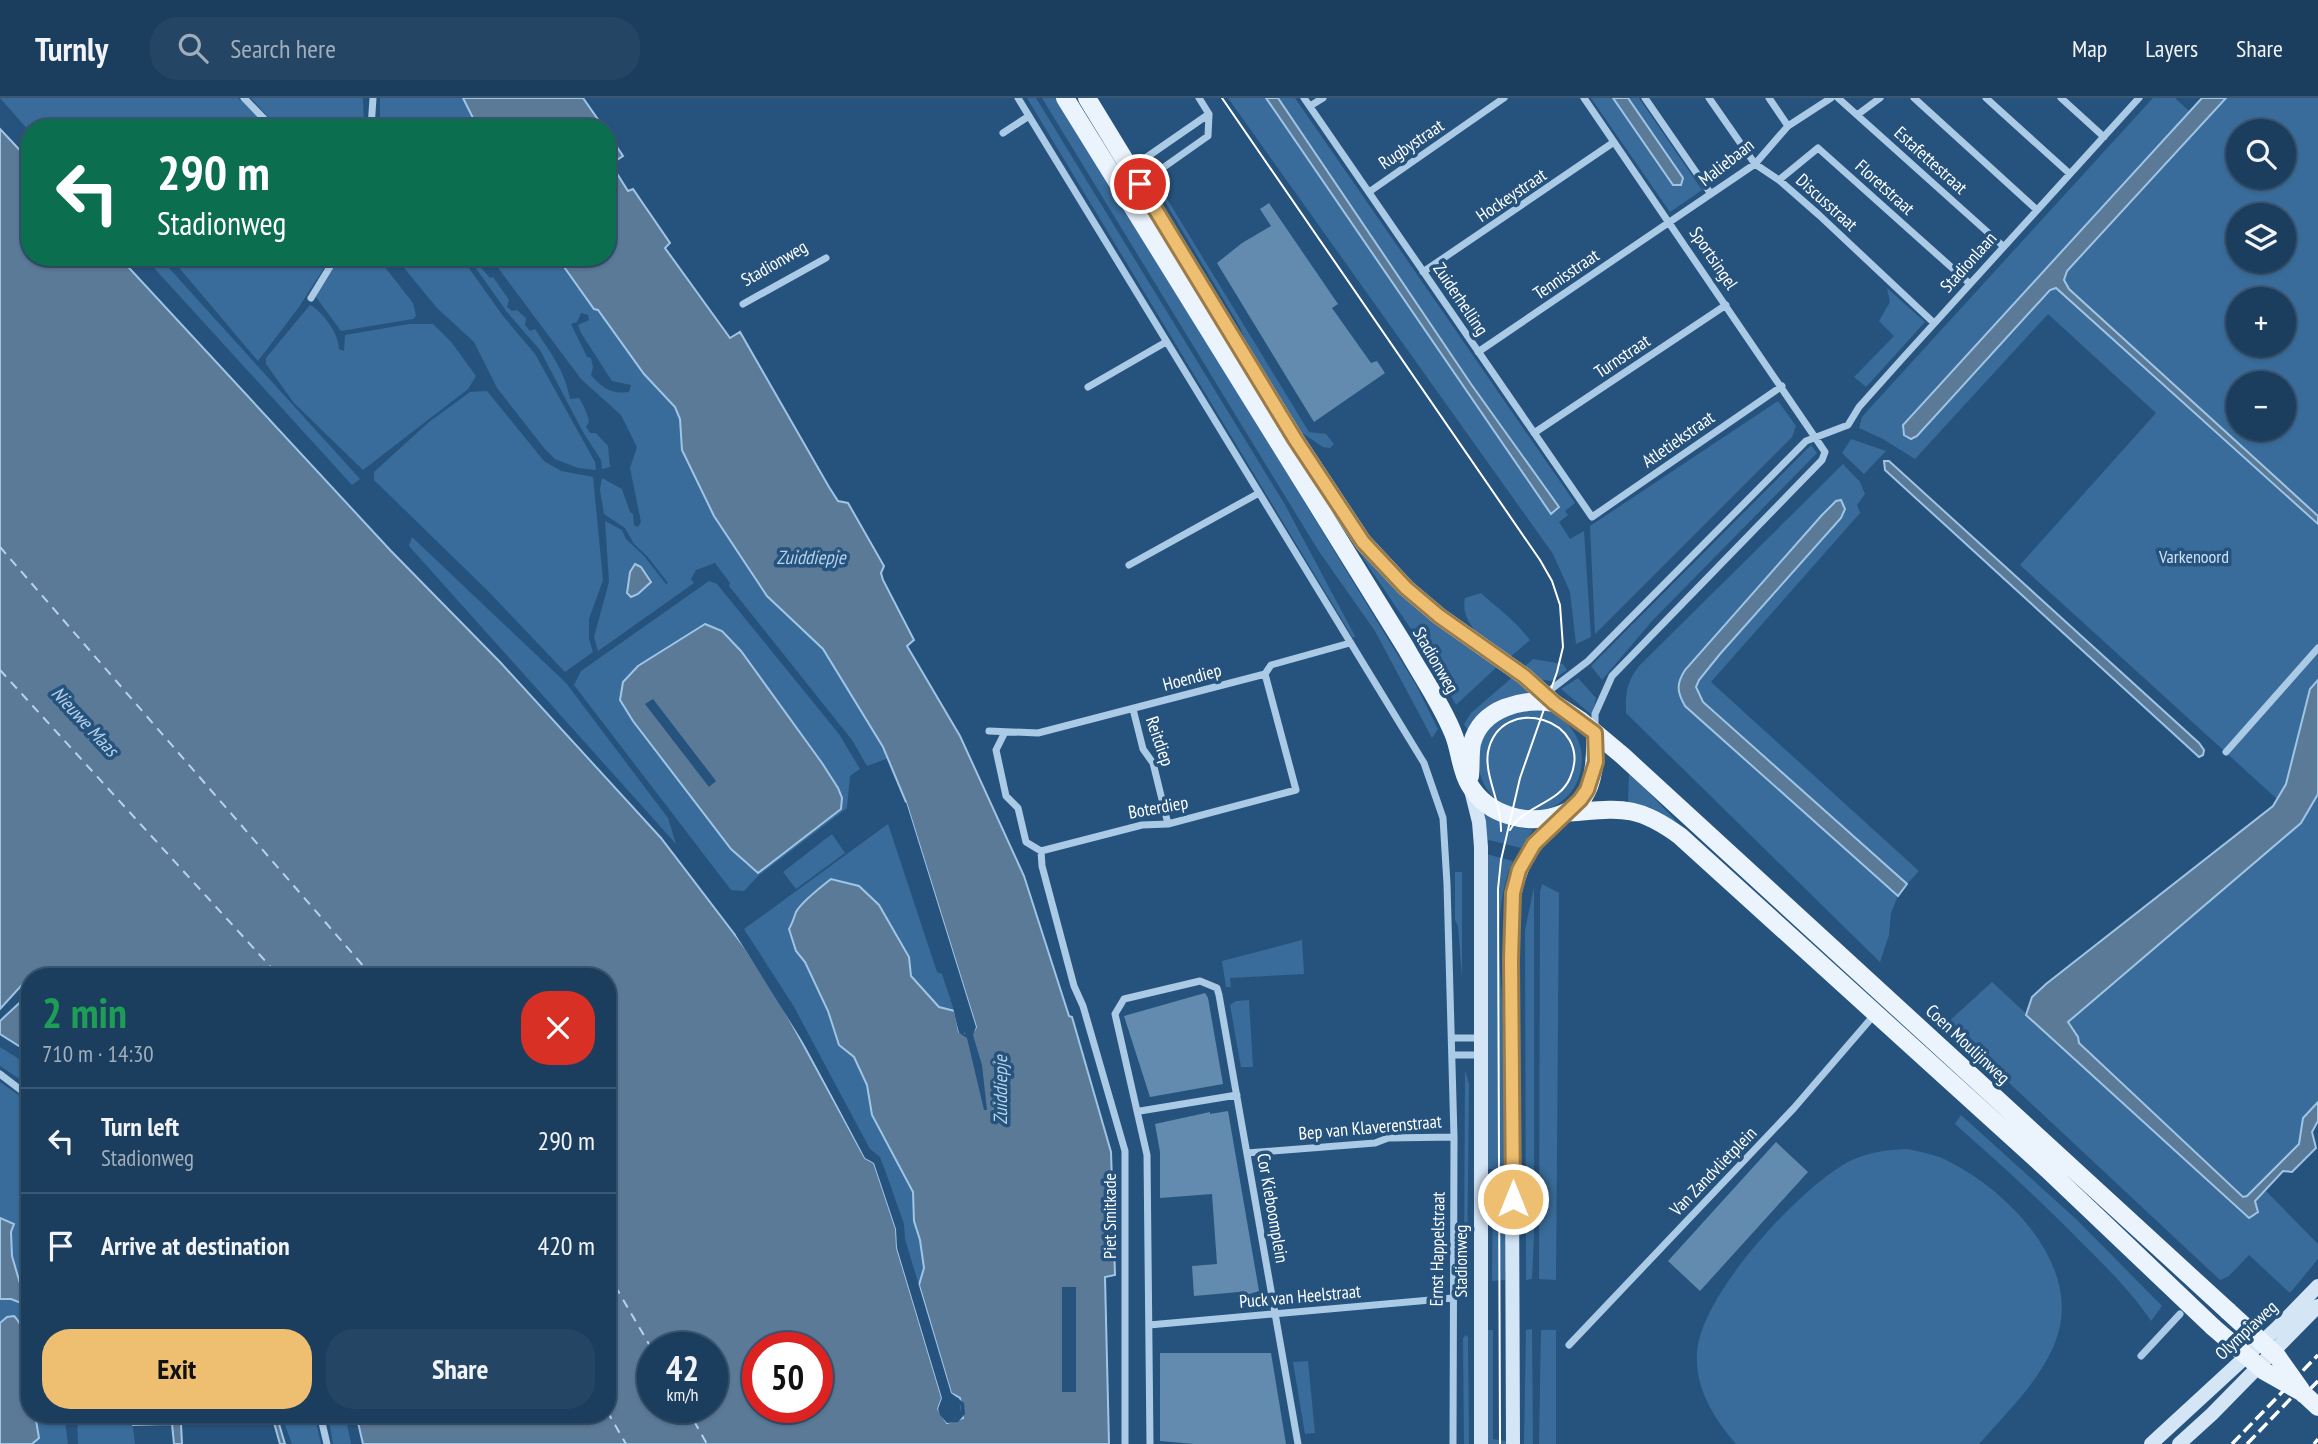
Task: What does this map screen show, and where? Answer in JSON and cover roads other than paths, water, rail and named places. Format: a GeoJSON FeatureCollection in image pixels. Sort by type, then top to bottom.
{"type":"FeatureCollection","features":[{"type":"Feature","properties":{"kind":"main road","name":"Stadionweg"},"geometry":{"type":"LineString","coordinates":[[1065,98],[1406,648],[1453,733],[1479,822],[1482,847],[1481,1444]]}},
{"type":"Feature","properties":{"kind":"main road","name":"Stadionweg"},"geometry":{"type":"LineString","coordinates":[[1087,98],[1295,439],[1363,542],[1406,588],[1439,616],[1595,733]]}},
{"type":"Feature","properties":{"kind":"main road","name":"Stadionweg"},"geometry":{"type":"LineString","coordinates":[[1469,785],[1472,743],[1482,725],[1503,709],[1545,694]]}},
{"type":"Feature","properties":{"kind":"main road"},"geometry":{"type":"LineString","coordinates":[[1513,1444],[1511,914],[1516,881],[1526,857],[1542,835],[1580,800],[1591,780],[1596,762],[1595,733]]}},
{"type":"Feature","properties":{"kind":"main road","name":"Coen Moulijnweg"},"geometry":{"type":"LineString","coordinates":[[1595,733],[1808,924],[2277,1356],[2303,1393],[2318,1407]]}},
{"type":"Feature","properties":{"kind":"main road"},"geometry":{"type":"LineString","coordinates":[[1469,785],[1501,813],[1517,819],[1535,821],[1566,813]]}},
{"type":"Feature","properties":{"kind":"main road","name":"Coen Moulijnweg"},"geometry":{"type":"LineString","coordinates":[[1566,813],[1625,809],[1640,812],[1665,825],[2047,1169],[2213,1327],[2264,1371],[2303,1393]]}},
{"type":"Feature","properties":{"kind":"main road","name":"Olympiaweg"},"geometry":{"type":"LineString","coordinates":[[2151,1444],[2318,1286]]}},
{"type":"Feature","properties":{"kind":"main road","name":"Olympiaweg"},"geometry":{"type":"LineString","coordinates":[[2179,1444],[2318,1306]]}},
{"type":"Feature","properties":{"kind":"main road"},"geometry":{"type":"LineString","coordinates":[[2199,1401],[2212,1414]]}},
{"type":"Feature","properties":{"kind":"street"},"geometry":{"type":"LineString","coordinates":[[244,98],[264,119]]}},
{"type":"Feature","properties":{"kind":"street"},"geometry":{"type":"LineString","coordinates":[[372,119],[373,98]]}},
{"type":"Feature","properties":{"kind":"street"},"geometry":{"type":"LineString","coordinates":[[1018,98],[1350,643]]}},
{"type":"Feature","properties":{"kind":"street"},"geometry":{"type":"LineString","coordinates":[[1119,186],[1140,184],[1205,140],[1210,129],[1209,114],[1199,98]]}},
{"type":"Feature","properties":{"kind":"street","name":"Zuiderhelling"},"geometry":{"type":"LineString","coordinates":[[1304,98],[1592,517]]}},
{"type":"Feature","properties":{"kind":"street"},"geometry":{"type":"LineString","coordinates":[[1310,106],[1323,98]]}},
{"type":"Feature","properties":{"kind":"street","name":"Rugbystraat"},"geometry":{"type":"LineString","coordinates":[[1369,192],[1504,98]]}},
{"type":"Feature","properties":{"kind":"street","name":"Sportsingel"},"geometry":{"type":"LineString","coordinates":[[1584,98],[1816,437]]}},
{"type":"Feature","properties":{"kind":"street"},"geometry":{"type":"LineString","coordinates":[[1644,98],[1711,194]]}},
{"type":"Feature","properties":{"kind":"street","name":"Discusstraat"},"geometry":{"type":"LineString","coordinates":[[1709,98],[1755,164],[1779,180],[1934,323]]}},
{"type":"Feature","properties":{"kind":"street"},"geometry":{"type":"LineString","coordinates":[[1769,98],[1788,126]]}},
{"type":"Feature","properties":{"kind":"street","name":"Maliebaan"},"geometry":{"type":"LineString","coordinates":[[1671,222],[1755,164],[1788,126],[1830,98]]}},
{"type":"Feature","properties":{"kind":"street","name":"Estafettestraat"},"geometry":{"type":"LineString","coordinates":[[1838,98],[2003,246]]}},
{"type":"Feature","properties":{"kind":"street"},"geometry":{"type":"LineString","coordinates":[[1857,115],[1880,98]]}},
{"type":"Feature","properties":{"kind":"street"},"geometry":{"type":"LineString","coordinates":[[1914,98],[2036,210]]}},
{"type":"Feature","properties":{"kind":"street"},"geometry":{"type":"LineString","coordinates":[[1986,98],[2070,174]]}},
{"type":"Feature","properties":{"kind":"street"},"geometry":{"type":"LineString","coordinates":[[2061,98],[2104,138]]}},
{"type":"Feature","properties":{"kind":"street","name":"Stadionlaan"},"geometry":{"type":"LineString","coordinates":[[1545,694],[1588,661],[1806,441],[1848,425],[1859,407],[1969,283],[2139,98]]}},
{"type":"Feature","properties":{"kind":"street"},"geometry":{"type":"LineString","coordinates":[[1119,186],[1130,169],[1209,114]]}},
{"type":"Feature","properties":{"kind":"street"},"geometry":{"type":"LineString","coordinates":[[1003,132],[1030,116]]}},
{"type":"Feature","properties":{"kind":"street","name":"Hockeystraat"},"geometry":{"type":"LineString","coordinates":[[1423,272],[1615,142]]}},
{"type":"Feature","properties":{"kind":"street","name":"Floretstraat"},"geometry":{"type":"LineString","coordinates":[[1779,180],[1818,148],[1969,283]]}},
{"type":"Feature","properties":{"kind":"street","name":"Tennisstraat"},"geometry":{"type":"LineString","coordinates":[[1478,352],[1671,222]]}},
{"type":"Feature","properties":{"kind":"street","name":"Stadionweg"},"geometry":{"type":"LineString","coordinates":[[743,304],[826,258]]}},
{"type":"Feature","properties":{"kind":"street"},"geometry":{"type":"LineString","coordinates":[[311,298],[331,266]]}},
{"type":"Feature","properties":{"kind":"street","name":"Turnstraat"},"geometry":{"type":"LineString","coordinates":[[1534,433],[1726,305]]}},
{"type":"Feature","properties":{"kind":"street"},"geometry":{"type":"LineString","coordinates":[[1088,387],[1167,342]]}},
{"type":"Feature","properties":{"kind":"street","name":"Atletiekstraat"},"geometry":{"type":"LineString","coordinates":[[1592,517],[1782,386]]}},
{"type":"Feature","properties":{"kind":"street"},"geometry":{"type":"LineString","coordinates":[[1595,733],[1595,714],[1612,676],[1822,460],[1825,452],[1816,437]]}},
{"type":"Feature","properties":{"kind":"street"},"geometry":{"type":"LineString","coordinates":[[1129,565],[1259,494]]}},
{"type":"Feature","properties":{"kind":"street","name":"Hoendiep"},"geometry":{"type":"LineString","coordinates":[[989,731],[1038,733],[1265,674],[1271,665],[1350,643]]}},
{"type":"Feature","properties":{"kind":"street","name":"Ernst Happelstraat"},"geometry":{"type":"LineString","coordinates":[[1350,643],[1424,763],[1443,818],[1454,1137],[1453,1444]]}},
{"type":"Feature","properties":{"kind":"street"},"geometry":{"type":"LineString","coordinates":[[2226,752],[2318,648]]}},
{"type":"Feature","properties":{"kind":"street","name":"Boterdiep"},"geometry":{"type":"LineString","coordinates":[[1041,851],[1142,825],[1168,824],[1296,790],[1265,674]]}},
{"type":"Feature","properties":{"kind":"street","name":"Reitdiep"},"geometry":{"type":"LineString","coordinates":[[1133,709],[1143,749],[1153,763],[1168,824]]}},
{"type":"Feature","properties":{"kind":"street"},"geometry":{"type":"LineString","coordinates":[[1005,732],[996,750],[1006,796],[1018,808],[1026,842],[1041,851]]}},
{"type":"Feature","properties":{"kind":"street","name":"Piet Smitkade"},"geometry":{"type":"LineString","coordinates":[[1041,851],[1042,866],[1074,986],[1079,995],[1125,1151],[1125,1444]]}},
{"type":"Feature","properties":{"kind":"street","name":"Cor Kieboomplein"},"geometry":{"type":"LineString","coordinates":[[1140,1111],[1115,1014],[1124,999],[1194,982],[1208,982],[1217,988],[1219,995],[1298,1444]]}},
{"type":"Feature","properties":{"kind":"street","name":"Van Zandvlietplein"},"geometry":{"type":"LineString","coordinates":[[1569,1345],[1794,1108],[1875,1014]]}},
{"type":"Feature","properties":{"kind":"street"},"geometry":{"type":"LineString","coordinates":[[1452,1038],[1482,1038]]}},
{"type":"Feature","properties":{"kind":"street"},"geometry":{"type":"LineString","coordinates":[[1452,1055],[1482,1055]]}},
{"type":"Feature","properties":{"kind":"street"},"geometry":{"type":"LineString","coordinates":[[0,1074],[21,1090]]}},
{"type":"Feature","properties":{"kind":"street"},"geometry":{"type":"LineString","coordinates":[[1150,1444],[1147,1156],[1140,1111],[1237,1095]]}},
{"type":"Feature","properties":{"kind":"street","name":"Bep van Klaverenstraat"},"geometry":{"type":"LineString","coordinates":[[1247,1153],[1375,1143],[1388,1138],[1454,1137]]}},
{"type":"Feature","properties":{"kind":"street","name":"Puck van Heelstraat"},"geometry":{"type":"LineString","coordinates":[[1149,1325],[1453,1298]]}},
{"type":"Feature","properties":{"kind":"street"},"geometry":{"type":"LineString","coordinates":[[2141,1356],[2180,1314]]}},
{"type":"Feature","properties":{"kind":"street"},"geometry":{"type":"LineString","coordinates":[[322,1423],[327,1444]]}},
{"type":"Feature","properties":{"kind":"water"},"geometry":{"type":"Polygon","coordinates":[[[463,98],[583,98],[598,119],[474,119],[463,98]]]}},
{"type":"Feature","properties":{"kind":"water"},"geometry":{"type":"Polygon","coordinates":[[[1266,98],[1278,98],[1471,384],[1559,507],[1551,514],[1266,98]]]}},
{"type":"Feature","properties":{"kind":"water"},"geometry":{"type":"Polygon","coordinates":[[[1613,98],[1628,98],[1683,178],[1681,185],[1673,185],[1613,98]]]}},
{"type":"Feature","properties":{"kind":"water"},"geometry":{"type":"Polygon","coordinates":[[[2202,98],[2226,98],[2067,271],[2064,280],[2069,289],[2226,432],[2226,441],[2236,441],[2318,516],[2318,524],[2056,288],[2050,290],[1917,436],[1911,439],[1904,435],[1903,425],[2202,98]]]}},
{"type":"Feature","properties":{"kind":"water"},"geometry":{"type":"Polygon","coordinates":[[[0,129],[21,151],[21,266],[127,266],[391,551],[500,662],[661,838],[745,948],[779,1000],[865,1158],[874,1163],[896,1229],[897,1248],[942,1398],[938,1409],[947,1423],[963,1418],[960,1398],[951,1393],[919,1285],[924,1268],[914,1221],[913,1192],[872,1115],[867,1085],[854,1057],[839,1045],[828,1011],[805,962],[796,951],[789,929],[796,912],[831,879],[859,886],[879,905],[909,957],[911,976],[939,1007],[955,1011],[959,1032],[970,1037],[976,1027],[906,802],[883,747],[823,649],[767,596],[714,516],[682,450],[680,419],[675,407],[644,374],[563,266],[616,266],[616,172],[628,191],[633,189],[670,243],[665,248],[730,338],[740,332],[829,487],[838,501],[848,503],[884,566],[881,573],[883,580],[914,640],[907,646],[960,736],[1024,876],[1069,1016],[1072,1017],[1111,1152],[1115,1275],[1105,1277],[1109,1444],[363,1444],[358,1423],[616,1423],[616,968],[21,968],[21,986],[0,1009],[0,129]]]}},
{"type":"Feature","properties":{"kind":"water"},"geometry":{"type":"Polygon","coordinates":[[[616,146],[623,156],[616,161],[616,146]]]}},
{"type":"Feature","properties":{"kind":"water"},"geometry":{"type":"Polygon","coordinates":[[[1884,461],[1889,461],[2199,743],[2204,750],[2203,755],[2199,757],[1885,470],[1884,461]]]}},
{"type":"Feature","properties":{"kind":"water"},"geometry":{"type":"Polygon","coordinates":[[[1841,500],[1845,509],[1841,518],[1720,654],[1696,687],[1703,702],[1907,884],[1898,896],[1685,706],[1679,692],[1680,680],[1685,670],[1822,515],[1836,501],[1841,500]]]}},
{"type":"Feature","properties":{"kind":"water"},"geometry":{"type":"Polygon","coordinates":[[[635,564],[641,567],[651,582],[631,597],[627,593],[630,572],[635,564]]]}},
{"type":"Feature","properties":{"kind":"water"},"geometry":{"type":"Polygon","coordinates":[[[705,624],[722,631],[741,651],[822,763],[842,798],[841,809],[758,873],[731,849],[633,721],[620,700],[623,682],[638,666],[705,624]]]}},
{"type":"Feature","properties":{"kind":"water"},"geometry":{"type":"Polygon","coordinates":[[[2318,680],[2318,794],[2301,823],[2068,1022],[2079,1043],[2243,1197],[2299,1144],[2303,1118],[2318,1102],[2318,1121],[2312,1132],[2316,1148],[2292,1172],[2283,1171],[2255,1201],[2258,1212],[2249,1218],[2026,1015],[2032,997],[2046,984],[2273,806],[2286,784],[2310,689],[2318,680]]]}},
{"type":"Feature","properties":{"kind":"water"},"geometry":{"type":"Polygon","coordinates":[[[21,1001],[21,1047],[0,1034],[0,1021],[21,1001]]]}},
{"type":"Feature","properties":{"kind":"water"},"geometry":{"type":"Polygon","coordinates":[[[0,1218],[14,1224],[11,1232],[12,1256],[21,1287],[21,1303],[0,1299],[0,1218]]]}},
{"type":"Feature","properties":{"kind":"water"},"geometry":{"type":"Polygon","coordinates":[[[14,1316],[21,1326],[21,1423],[36,1423],[39,1438],[32,1444],[0,1444],[0,1323],[7,1317],[14,1316]]]}},
{"type":"Feature","properties":{"kind":"water"},"geometry":{"type":"Polygon","coordinates":[[[182,1423],[182,1444],[174,1444],[172,1424],[133,1425],[182,1423]]]}},
{"type":"Feature","properties":{"kind":"water"},"geometry":{"type":"Polygon","coordinates":[[[274,1423],[279,1423],[285,1444],[280,1444],[274,1423]]]}},
{"type":"Feature","properties":{"kind":"tram line"},"geometry":{"type":"LineString","coordinates":[[1222,98],[1540,560],[1552,581],[1560,605],[1563,647],[1520,778],[1501,860],[1498,889],[1500,1444]]}},
{"type":"Feature","properties":{"kind":"tram line"},"geometry":{"type":"LineString","coordinates":[[1501,831],[1499,811],[1488,771],[1488,752],[1496,733],[1510,722],[1526,718],[1543,720],[1559,728],[1570,740],[1574,757],[1570,778],[1558,794],[1524,815],[1510,830]]}},
{"type":"Feature","properties":{"kind":"railway"},"geometry":{"type":"LineString","coordinates":[[2232,1444],[2318,1355]]}},
{"type":"Feature","properties":{"kind":"railway"},"geometry":{"type":"LineString","coordinates":[[2298,1401],[2318,1381]]}},
{"type":"Feature","properties":{"kind":"railway"},"geometry":{"type":"LineString","coordinates":[[2247,1444],[2301,1388]]}},
{"type":"Feature","properties":{"kind":"railway"},"geometry":{"type":"LineString","coordinates":[[2314,1444],[2318,1439]]}},
{"type":"Feature","properties":{"kind":"park label","name":"Varkenoord"},"geometry":{"type":"Point","coordinates":[2194,556]}},
{"type":"Feature","properties":{"kind":"water label","name":"Zuiddiepje"},"geometry":{"type":"Point","coordinates":[811,557]}},
{"type":"Feature","properties":{"kind":"water label","name":"Nieuwe Maas"},"geometry":{"type":"Point","coordinates":[85,721]}},
{"type":"Feature","properties":{"kind":"water label","name":"Zuiddiepje"},"geometry":{"type":"Point","coordinates":[1000,1090]}}]}
